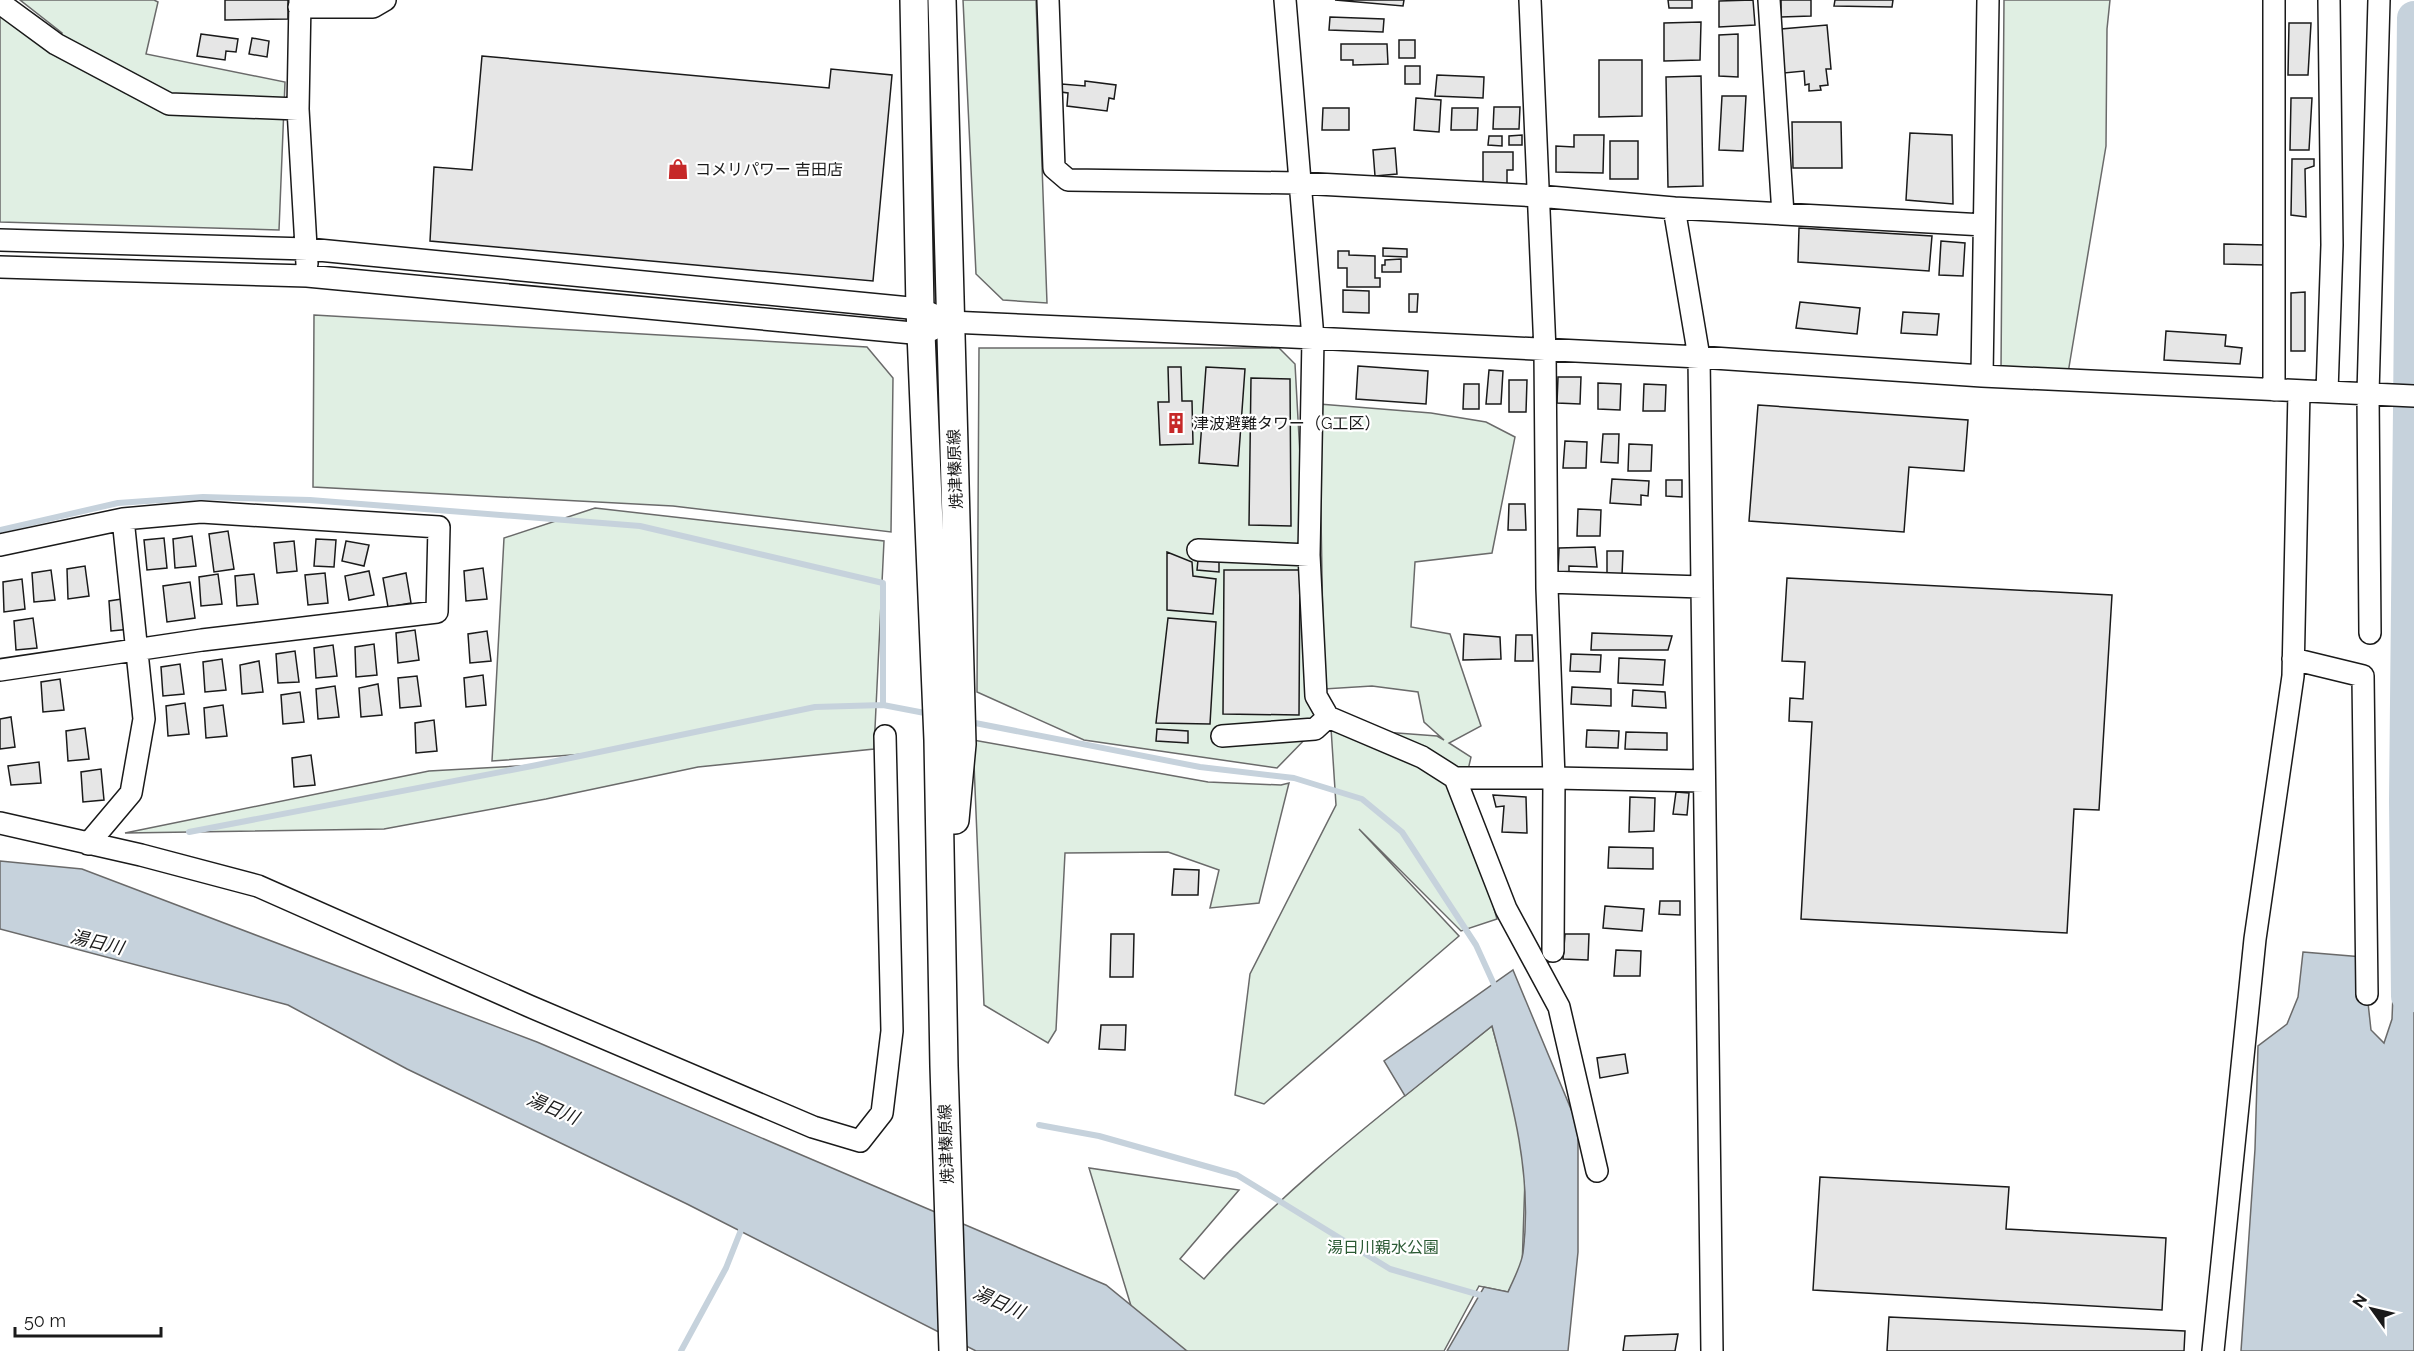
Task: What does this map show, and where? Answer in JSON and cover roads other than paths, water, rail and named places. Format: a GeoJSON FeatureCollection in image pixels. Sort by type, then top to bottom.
{"type":"FeatureCollection","features":[{"type":"Feature","properties":{"kind":"main road","name":"焼津榛原線"},"geometry":{"type":"LineString","coordinates":[[914,0],[922,321],[948,675]]}},
{"type":"Feature","properties":{"kind":"main road","name":"焼津榛原線"},"geometry":{"type":"LineString","coordinates":[[942,0],[951,322],[948,675],[950,742],[943,938],[944,1066],[953,1351]]}},
{"type":"Feature","properties":{"kind":"street"},"geometry":{"type":"LineString","coordinates":[[307,276],[308,249],[298,109],[299,4],[373,7],[385,0]]}},
{"type":"Feature","properties":{"kind":"street"},"geometry":{"type":"LineString","coordinates":[[1048,0],[1054,168],[1068,180],[1299,183],[1538,196],[1674,208],[1984,225]]}},
{"type":"Feature","properties":{"kind":"street"},"geometry":{"type":"LineString","coordinates":[[1285,0],[1313,338],[1309,555],[1316,696],[1328,717],[1422,757],[1455,778],[1704,781]]}},
{"type":"Feature","properties":{"kind":"street"},"geometry":{"type":"LineString","coordinates":[[1530,0],[1545,351],[1547,582],[1554,778],[1553,951]]}},
{"type":"Feature","properties":{"kind":"street"},"geometry":{"type":"LineString","coordinates":[[1769,0],[1783,214]]}},
{"type":"Feature","properties":{"kind":"street"},"geometry":{"type":"LineString","coordinates":[[1982,376],[1988,0]]}},
{"type":"Feature","properties":{"kind":"street"},"geometry":{"type":"LineString","coordinates":[[2274,0],[2274,390]]}},
{"type":"Feature","properties":{"kind":"street"},"geometry":{"type":"LineString","coordinates":[[2327,392],[2332,245],[2329,0]]}},
{"type":"Feature","properties":{"kind":"street"},"geometry":{"type":"LineString","coordinates":[[2370,633],[2368,394],[2379,0]]}},
{"type":"Feature","properties":{"kind":"street"},"geometry":{"type":"LineString","coordinates":[[0,3],[56,44],[169,104],[298,109]]}},
{"type":"Feature","properties":{"kind":"street"},"geometry":{"type":"LineString","coordinates":[[1674,208],[1699,357],[1712,1351]]}},
{"type":"Feature","properties":{"kind":"street"},"geometry":{"type":"LineString","coordinates":[[0,240],[308,249],[922,321]]}},
{"type":"Feature","properties":{"kind":"street"},"geometry":{"type":"LineString","coordinates":[[0,267],[307,276],[922,321],[1699,357],[1982,376],[2414,396]]}},
{"type":"Feature","properties":{"kind":"street"},"geometry":{"type":"LineString","coordinates":[[2213,1351],[2255,939],[2293,659],[2299,391]]}},
{"type":"Feature","properties":{"kind":"street"},"geometry":{"type":"LineString","coordinates":[[0,545],[123,519],[201,512],[439,527],[437,612],[136,650],[0,670]]}},
{"type":"Feature","properties":{"kind":"street"},"geometry":{"type":"LineString","coordinates":[[88,844],[131,793],[144,719],[123,519]]}},
{"type":"Feature","properties":{"kind":"street"},"geometry":{"type":"LineString","coordinates":[[1198,550],[1309,555]]}},
{"type":"Feature","properties":{"kind":"street"},"geometry":{"type":"LineString","coordinates":[[1547,582],[1702,587]]}},
{"type":"Feature","properties":{"kind":"street"},"geometry":{"type":"LineString","coordinates":[[2293,659],[2363,676],[2367,994]]}},
{"type":"Feature","properties":{"kind":"street"},"geometry":{"type":"LineString","coordinates":[[1222,736],[1315,729],[1328,717]]}},
{"type":"Feature","properties":{"kind":"street"},"geometry":{"type":"LineString","coordinates":[[0,823],[258,886],[529,1006],[813,1127],[860,1141],[882,1113],[892,1031],[885,736]]}},
{"type":"Feature","properties":{"kind":"street"},"geometry":{"type":"LineString","coordinates":[[1455,778],[1506,909],[1559,1007],[1597,1171]]}},
{"type":"Feature","properties":{"kind":"water","name":"湯日川"},"geometry":{"type":"Polygon","coordinates":[[[0,861],[82,869],[537,1042],[1106,1285],[1187,1351],[976,1351],[687,1204],[407,1069],[288,1005],[0,929],[0,861]]]}},
{"type":"Feature","properties":{"kind":"water"},"geometry":{"type":"Polygon","coordinates":[[[2303,952],[2363,957],[2371,1030],[2384,1043],[2392,1019],[2393,994],[2414,999],[2414,1351],[2241,1351],[2255,1149],[2258,1046],[2287,1024],[2298,997],[2303,952]]]}},
{"type":"Feature","properties":{"kind":"water"},"geometry":{"type":"Polygon","coordinates":[[[1513,970],[1578,1126],[1578,1252],[1568,1351],[1447,1351],[1484,1287],[1508,1292],[1522,1258],[1525,1224],[1523,1167],[1507,1082],[1492,1026],[1405,1096],[1384,1061],[1513,970]]]}},
{"type":"Feature","properties":{"kind":"waterway"},"geometry":{"type":"LineString","coordinates":[[2408,996],[2406,800],[2414,18]]}},
{"type":"Feature","properties":{"kind":"waterway"},"geometry":{"type":"LineString","coordinates":[[0,530],[118,503],[203,497],[310,500],[640,526],[883,583],[883,705]]}},
{"type":"Feature","properties":{"kind":"waterway"},"geometry":{"type":"LineString","coordinates":[[189,832],[537,765],[815,707],[883,705],[930,714]]}},
{"type":"Feature","properties":{"kind":"waterway"},"geometry":{"type":"LineString","coordinates":[[970,722],[1200,767],[1294,778],[1362,799],[1402,832],[1476,945],[1497,991]]}},
{"type":"Feature","properties":{"kind":"waterway"},"geometry":{"type":"LineString","coordinates":[[1039,1125],[1099,1136],[1237,1175],[1390,1269],[1487,1297]]}},
{"type":"Feature","properties":{"kind":"waterway"},"geometry":{"type":"LineString","coordinates":[[681,1351],[726,1268],[743,1225]]}},
{"type":"Feature","properties":{"kind":"place","name":"コメリパワー 吉田店"},"geometry":{"type":"Point","coordinates":[678,169]}},
{"type":"Feature","properties":{"kind":"place","name":"津波避難タワー（G工区）"},"geometry":{"type":"Point","coordinates":[1176,423]}},
{"type":"Feature","properties":{"kind":"park label","name":"湯日川親水公園"},"geometry":{"type":"Point","coordinates":[1383,1247]}}]}
